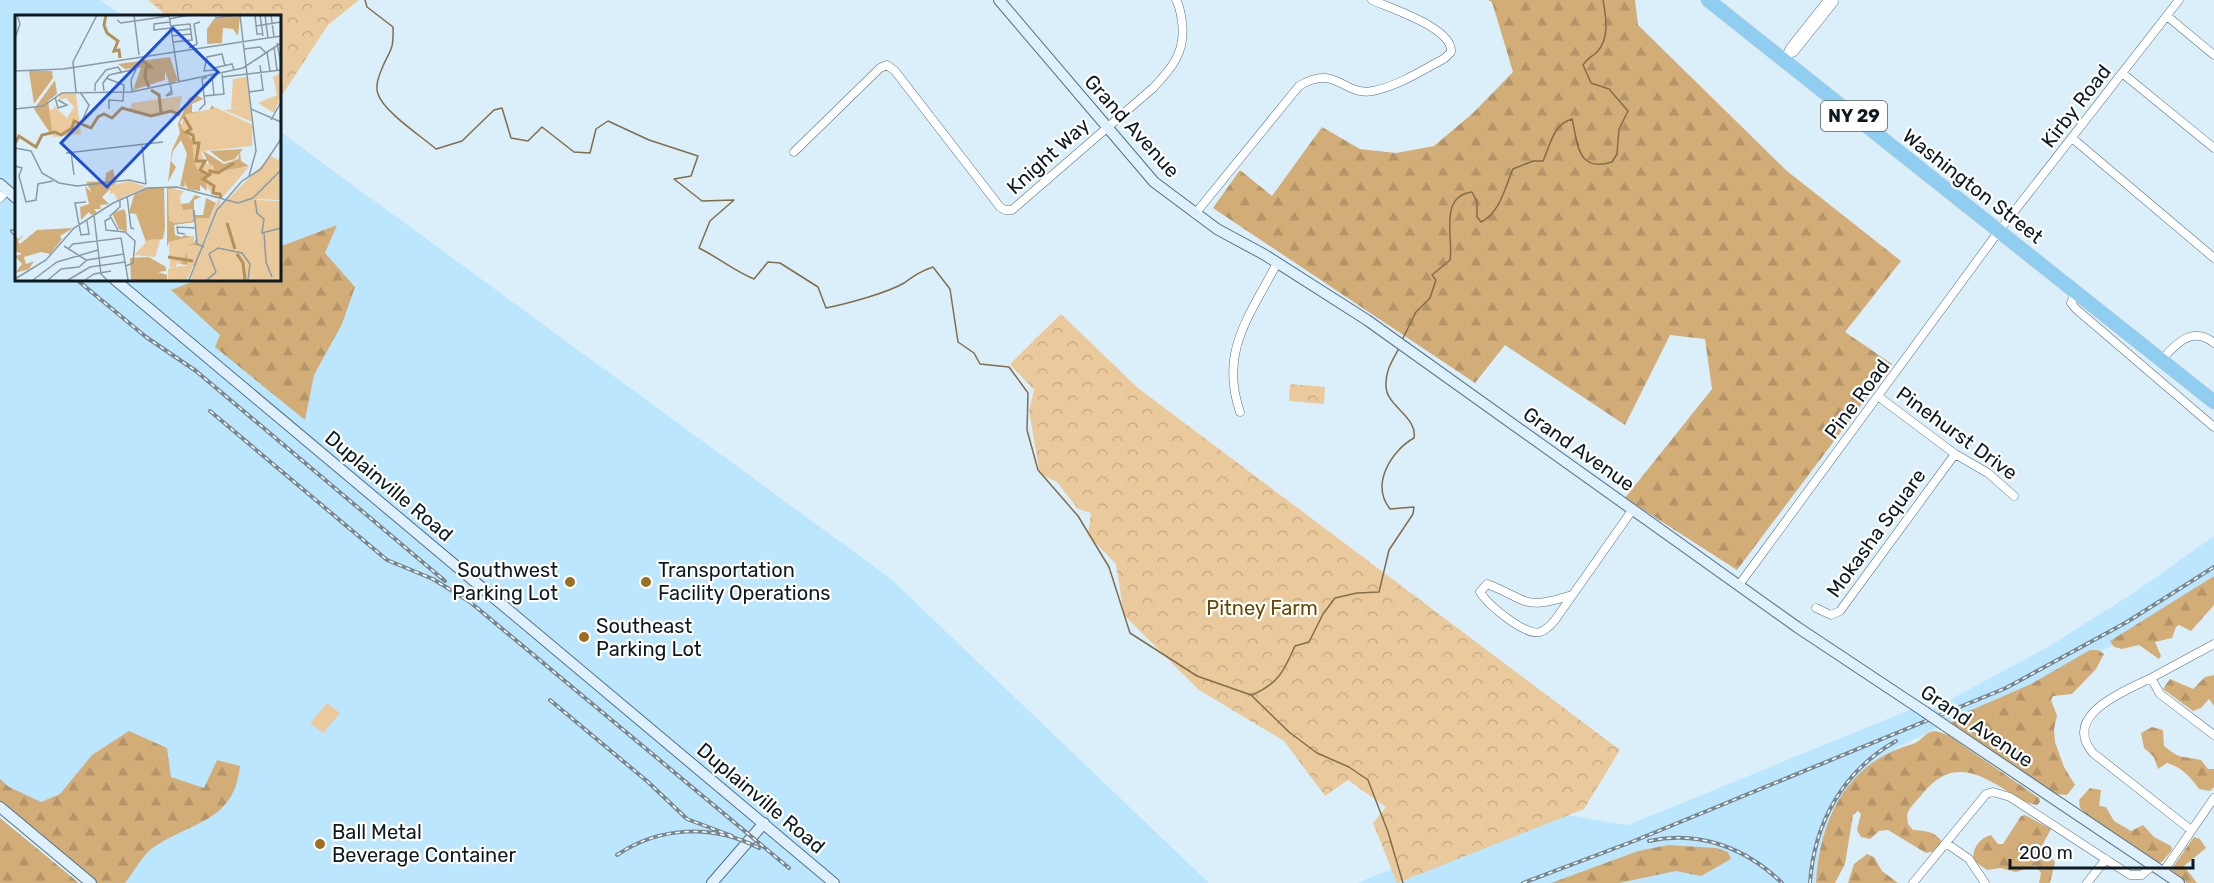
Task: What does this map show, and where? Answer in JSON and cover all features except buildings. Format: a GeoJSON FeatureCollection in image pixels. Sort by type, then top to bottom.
{"type":"FeatureCollection","features":[{"type":"Feature","properties":{"kind":"highway","name":"Washington Street"},"geometry":{"type":"LineString","coordinates":[[1708,0],[1786,57],[2214,402]]}},
{"type":"Feature","properties":{"kind":"street","name":"Grand Avenue"},"geometry":{"type":"LineString","coordinates":[[999,0],[1155,182],[1195,214],[1366,320],[1739,585],[2179,883]]}},
{"type":"Feature","properties":{"kind":"street","name":"Knight Way"},"geometry":{"type":"LineString","coordinates":[[794,152],[880,68],[887,65],[895,71],[1000,207],[1012,210],[1153,88],[1174,66],[1180,54],[1184,32],[1176,0]]}},
{"type":"Feature","properties":{"kind":"street"},"geometry":{"type":"LineString","coordinates":[[1195,214],[1299,86],[1319,77],[1330,78],[1361,90],[1374,91],[1445,58],[1451,52],[1450,42],[1440,31],[1372,0]]}},
{"type":"Feature","properties":{"kind":"street","name":"Kirby Road"},"geometry":{"type":"LineString","coordinates":[[2000,231],[2179,0]]}},
{"type":"Feature","properties":{"kind":"street"},"geometry":{"type":"LineString","coordinates":[[1786,57],[1790,48],[1831,1]]}},
{"type":"Feature","properties":{"kind":"street"},"geometry":{"type":"LineString","coordinates":[[2167,16],[2214,55]]}},
{"type":"Feature","properties":{"kind":"street"},"geometry":{"type":"LineString","coordinates":[[2122,73],[2214,148]]}},
{"type":"Feature","properties":{"kind":"street"},"geometry":{"type":"LineString","coordinates":[[2072,138],[2214,258]]}},
{"type":"Feature","properties":{"kind":"street","name":"Pine Road"},"geometry":{"type":"LineString","coordinates":[[1739,585],[2000,231]]}},
{"type":"Feature","properties":{"kind":"street"},"geometry":{"type":"LineString","coordinates":[[1240,412],[1231,373],[1236,342],[1277,263]]}},
{"type":"Feature","properties":{"kind":"street","name":"Duplainville Road"},"geometry":{"type":"LineString","coordinates":[[115,280],[834,883]]}},
{"type":"Feature","properties":{"kind":"street"},"geometry":{"type":"LineString","coordinates":[[2076,292],[2072,303],[2076,309],[2214,427]]}},
{"type":"Feature","properties":{"kind":"street"},"geometry":{"type":"LineString","coordinates":[[2161,360],[2178,342],[2188,336],[2206,337],[2214,343]]}},
{"type":"Feature","properties":{"kind":"street","name":"Pinehurst Drive"},"geometry":{"type":"LineString","coordinates":[[1879,397],[1954,454],[1988,474],[2014,496]]}},
{"type":"Feature","properties":{"kind":"street","name":"Mokasha Square"},"geometry":{"type":"LineString","coordinates":[[1816,608],[1831,615],[1840,611],[1954,454]]}},
{"type":"Feature","properties":{"kind":"street"},"geometry":{"type":"LineString","coordinates":[[1572,595],[1544,604],[1512,597],[1487,584],[1480,592],[1492,606],[1532,632],[1547,628],[1572,595],[1633,509]]}},
{"type":"Feature","properties":{"kind":"street"},"geometry":{"type":"LineString","coordinates":[[2191,830],[2093,753],[2084,736],[2085,726],[2100,706],[2214,644]]}},
{"type":"Feature","properties":{"kind":"street"},"geometry":{"type":"LineString","coordinates":[[2151,678],[2160,694],[2214,735]]}},
{"type":"Feature","properties":{"kind":"street"},"geometry":{"type":"LineString","coordinates":[[1914,883],[1986,794],[1993,792],[2010,797],[2130,875],[2137,876],[2153,865]]}},
{"type":"Feature","properties":{"kind":"street"},"geometry":{"type":"LineString","coordinates":[[2163,872],[2213,801]]}},
{"type":"Feature","properties":{"kind":"street"},"geometry":{"type":"LineString","coordinates":[[0,807],[92,883]]}},
{"type":"Feature","properties":{"kind":"street"},"geometry":{"type":"LineString","coordinates":[[712,883],[764,823]]}},
{"type":"Feature","properties":{"kind":"street"},"geometry":{"type":"LineString","coordinates":[[1946,843],[1969,859],[1985,883]]}},
{"type":"Feature","properties":{"kind":"street"},"geometry":{"type":"LineString","coordinates":[[2086,883],[2106,859]]}},
{"type":"Feature","properties":{"kind":"shaded area"},"geometry":{"type":"Polygon","coordinates":[[[0,0],[100,0],[122,15],[15,15],[15,280],[280,280],[280,132],[891,579],[1209,883],[99,883],[0,802],[0,0]]]}},
{"type":"Feature","properties":{"kind":"shaded area"},"geometry":{"type":"Polygon","coordinates":[[[2214,536],[2214,585],[2186,608],[1954,726],[1931,710],[2048,647],[2135,592],[2214,536]]]}},
{"type":"Feature","properties":{"kind":"shaded area"},"geometry":{"type":"Polygon","coordinates":[[[1912,709],[1939,727],[1896,748],[1825,835],[1818,864],[1820,883],[1357,883],[1534,810],[1628,825],[1912,709]]]}},
{"type":"Feature","properties":{"kind":"green space"},"geometry":{"type":"Polygon","coordinates":[[[148,0],[359,0],[328,25],[280,98],[280,15],[166,15],[148,0]]]}},
{"type":"Feature","properties":{"kind":"green space"},"geometry":{"type":"Polygon","coordinates":[[[1488,0],[1635,0],[1638,25],[1787,171],[1901,261],[1845,332],[1892,364],[1737,570],[1625,498],[1712,389],[1705,339],[1670,335],[1625,425],[1505,345],[1475,383],[1213,208],[1240,170],[1272,196],[1322,127],[1360,149],[1396,153],[1434,146],[1473,113],[1513,72],[1492,2],[1488,0]]]}},
{"type":"Feature","properties":{"kind":"green space"},"geometry":{"type":"Polygon","coordinates":[[[337,225],[325,253],[355,287],[342,324],[314,375],[305,420],[215,347],[220,335],[171,290],[196,280],[280,280],[280,247],[337,225]]]}},
{"type":"Feature","properties":{"kind":"green space","name":"Pitney Farm"},"geometry":{"type":"Polygon","coordinates":[[[1061,314],[1138,388],[1620,750],[1584,809],[1397,883],[1373,823],[1386,807],[1348,780],[1325,796],[1284,741],[1199,690],[1124,615],[1116,564],[1088,535],[1091,513],[1078,509],[1057,482],[1040,474],[1029,411],[1034,390],[1010,364],[1061,314]]]}},
{"type":"Feature","properties":{"kind":"green space"},"geometry":{"type":"Polygon","coordinates":[[[1290,384],[1325,387],[1324,404],[1289,401],[1290,384]]]}},
{"type":"Feature","properties":{"kind":"green space"},"geometry":{"type":"Polygon","coordinates":[[[2214,576],[2214,605],[2191,631],[2179,625],[2172,638],[2155,642],[2161,656],[2159,659],[2139,645],[2122,649],[2114,647],[2110,641],[2214,576]]]}},
{"type":"Feature","properties":{"kind":"green space"},"geometry":{"type":"Polygon","coordinates":[[[2090,650],[2098,650],[2104,654],[2096,669],[2072,694],[2053,696],[2051,700],[2057,716],[2054,729],[2055,742],[2064,767],[2075,785],[2067,795],[2055,794],[1951,723],[1960,715],[2031,684],[2090,650]]]}},
{"type":"Feature","properties":{"kind":"green space"},"geometry":{"type":"Polygon","coordinates":[[[2214,675],[2214,706],[2209,699],[2201,708],[2193,711],[2163,689],[2170,679],[2193,689],[2205,677],[2214,675]]]}},
{"type":"Feature","properties":{"kind":"green space"},"geometry":{"type":"Polygon","coordinates":[[[327,703],[340,713],[323,733],[310,723],[327,703]]]}},
{"type":"Feature","properties":{"kind":"green space"},"geometry":{"type":"Polygon","coordinates":[[[2152,727],[2163,730],[2164,746],[2170,751],[2182,757],[2201,760],[2208,769],[2214,769],[2214,787],[2210,791],[2199,789],[2193,780],[2177,767],[2167,763],[2158,769],[2154,757],[2144,748],[2141,733],[2152,727]]]}},
{"type":"Feature","properties":{"kind":"green space"},"geometry":{"type":"Polygon","coordinates":[[[129,731],[167,748],[171,777],[204,788],[217,760],[240,766],[230,799],[209,818],[150,850],[125,883],[97,883],[0,801],[0,779],[9,787],[41,802],[60,794],[92,755],[129,731]]]}},
{"type":"Feature","properties":{"kind":"green space"},"geometry":{"type":"Polygon","coordinates":[[[1936,731],[1948,735],[2039,798],[2040,802],[2037,805],[2028,803],[1975,774],[1962,772],[1949,774],[1936,780],[1912,806],[1907,815],[1908,824],[1913,830],[1929,832],[1939,838],[1942,842],[1935,851],[1926,853],[1888,830],[1879,831],[1870,839],[1861,837],[1857,830],[1861,814],[1858,811],[1853,815],[1845,864],[1835,883],[1816,883],[1824,836],[1831,815],[1841,796],[1854,779],[1871,764],[1890,752],[1916,743],[1929,733],[1936,731]]]}},
{"type":"Feature","properties":{"kind":"green space"},"geometry":{"type":"Polygon","coordinates":[[[2090,788],[2101,790],[2099,806],[2106,807],[2114,821],[2131,831],[2143,825],[2154,837],[2171,846],[2172,850],[2162,862],[2158,863],[2080,808],[2079,800],[2090,788]]]}},
{"type":"Feature","properties":{"kind":"green space"},"geometry":{"type":"Polygon","coordinates":[[[2025,815],[2051,829],[2042,846],[2055,862],[2050,883],[2039,883],[2041,873],[2036,866],[2016,872],[2000,868],[1987,870],[1974,861],[1975,849],[1980,842],[1991,835],[1998,844],[2003,844],[2021,816],[2025,815]]]}},
{"type":"Feature","properties":{"kind":"green space"},"geometry":{"type":"Polygon","coordinates":[[[0,818],[79,883],[0,883],[0,818]]]}},
{"type":"Feature","properties":{"kind":"green space"},"geometry":{"type":"Polygon","coordinates":[[[2194,837],[2200,839],[2206,848],[2184,866],[2197,883],[2187,883],[2171,870],[2194,837]]]}},
{"type":"Feature","properties":{"kind":"green space"},"geometry":{"type":"Polygon","coordinates":[[[1668,845],[1716,848],[1728,852],[1731,859],[1701,876],[1676,871],[1619,883],[1551,883],[1638,851],[1668,845]]]}},
{"type":"Feature","properties":{"kind":"green space"},"geometry":{"type":"Polygon","coordinates":[[[1867,854],[1874,857],[1882,871],[1898,883],[1848,883],[1854,864],[1867,854]]]}},
{"type":"Feature","properties":{"kind":"waterway"},"geometry":{"type":"LineString","coordinates":[[365,0],[367,7],[393,27],[392,47],[377,82],[378,94],[395,116],[436,149],[462,141],[494,110],[502,108],[511,138],[528,141],[542,127],[574,152],[590,153],[596,129],[608,121],[649,140],[698,156],[691,176],[674,179],[702,201],[734,200],[710,221],[699,248],[747,276],[754,279],[768,262],[780,263],[818,287],[826,308],[887,291],[933,267],[950,289],[958,342],[974,353],[980,364],[1009,367],[1028,393],[1027,430],[1038,470],[1078,516],[1109,567],[1130,633],[1197,676],[1251,695],[1289,732],[1317,753],[1349,767],[1368,780],[1388,832],[1403,883]]}},
{"type":"Feature","properties":{"kind":"waterway"},"geometry":{"type":"LineString","coordinates":[[1402,340],[1416,312],[1430,298],[1436,280],[1432,275],[1450,260],[1451,210],[1461,195],[1472,192],[1477,202],[1477,217],[1481,222],[1488,218],[1501,199],[1513,169],[1533,161],[1543,161],[1556,131],[1572,119],[1578,146],[1585,159],[1591,163],[1600,164],[1612,162],[1617,154],[1619,129],[1628,111],[1609,89],[1591,83],[1583,65],[1597,52],[1604,40],[1606,27],[1603,0]]}},
{"type":"Feature","properties":{"kind":"waterway"},"geometry":{"type":"LineString","coordinates":[[1252,695],[1261,691],[1279,676],[1295,646],[1309,642],[1323,614],[1335,598],[1357,593],[1379,592],[1389,550],[1413,514],[1414,507],[1390,509],[1384,499],[1382,489],[1383,479],[1391,459],[1414,438],[1411,424],[1387,393],[1388,371],[1398,350]]}},
{"type":"Feature","properties":{"kind":"railway"},"geometry":{"type":"LineString","coordinates":[[12,231],[15,234]]}},
{"type":"Feature","properties":{"kind":"railway"},"geometry":{"type":"LineString","coordinates":[[77,280],[146,337],[196,371],[445,581]]}},
{"type":"Feature","properties":{"kind":"railway"},"geometry":{"type":"LineString","coordinates":[[210,411],[387,560],[433,579],[470,602],[789,868]]}},
{"type":"Feature","properties":{"kind":"railway"},"geometry":{"type":"LineString","coordinates":[[1523,883],[1634,841],[2006,688],[2127,622],[2214,567]]}},
{"type":"Feature","properties":{"kind":"railway"},"geometry":{"type":"LineString","coordinates":[[550,700],[648,782],[687,819],[732,836]]}},
{"type":"Feature","properties":{"kind":"railway"},"geometry":{"type":"LineString","coordinates":[[1810,883],[1818,840],[1835,801],[1861,767],[1896,741]]}},
{"type":"Feature","properties":{"kind":"railway"},"geometry":{"type":"LineString","coordinates":[[617,855],[651,838],[687,832],[723,835],[759,848]]}},
{"type":"Feature","properties":{"kind":"railway"},"geometry":{"type":"LineString","coordinates":[[1649,841],[1686,838],[1721,845],[1753,860],[1782,883]]}},
{"type":"Feature","properties":{"kind":"place","name":"Southwest Parking Lot"},"geometry":{"type":"Point","coordinates":[570,582]}},
{"type":"Feature","properties":{"kind":"place","name":"Transportation Facility Operations"},"geometry":{"type":"Point","coordinates":[646,582]}},
{"type":"Feature","properties":{"kind":"place","name":"Southeast Parking Lot"},"geometry":{"type":"Point","coordinates":[584,637]}},
{"type":"Feature","properties":{"kind":"place","name":"Ball Metal Beverage Container"},"geometry":{"type":"Point","coordinates":[320,844]}}]}
